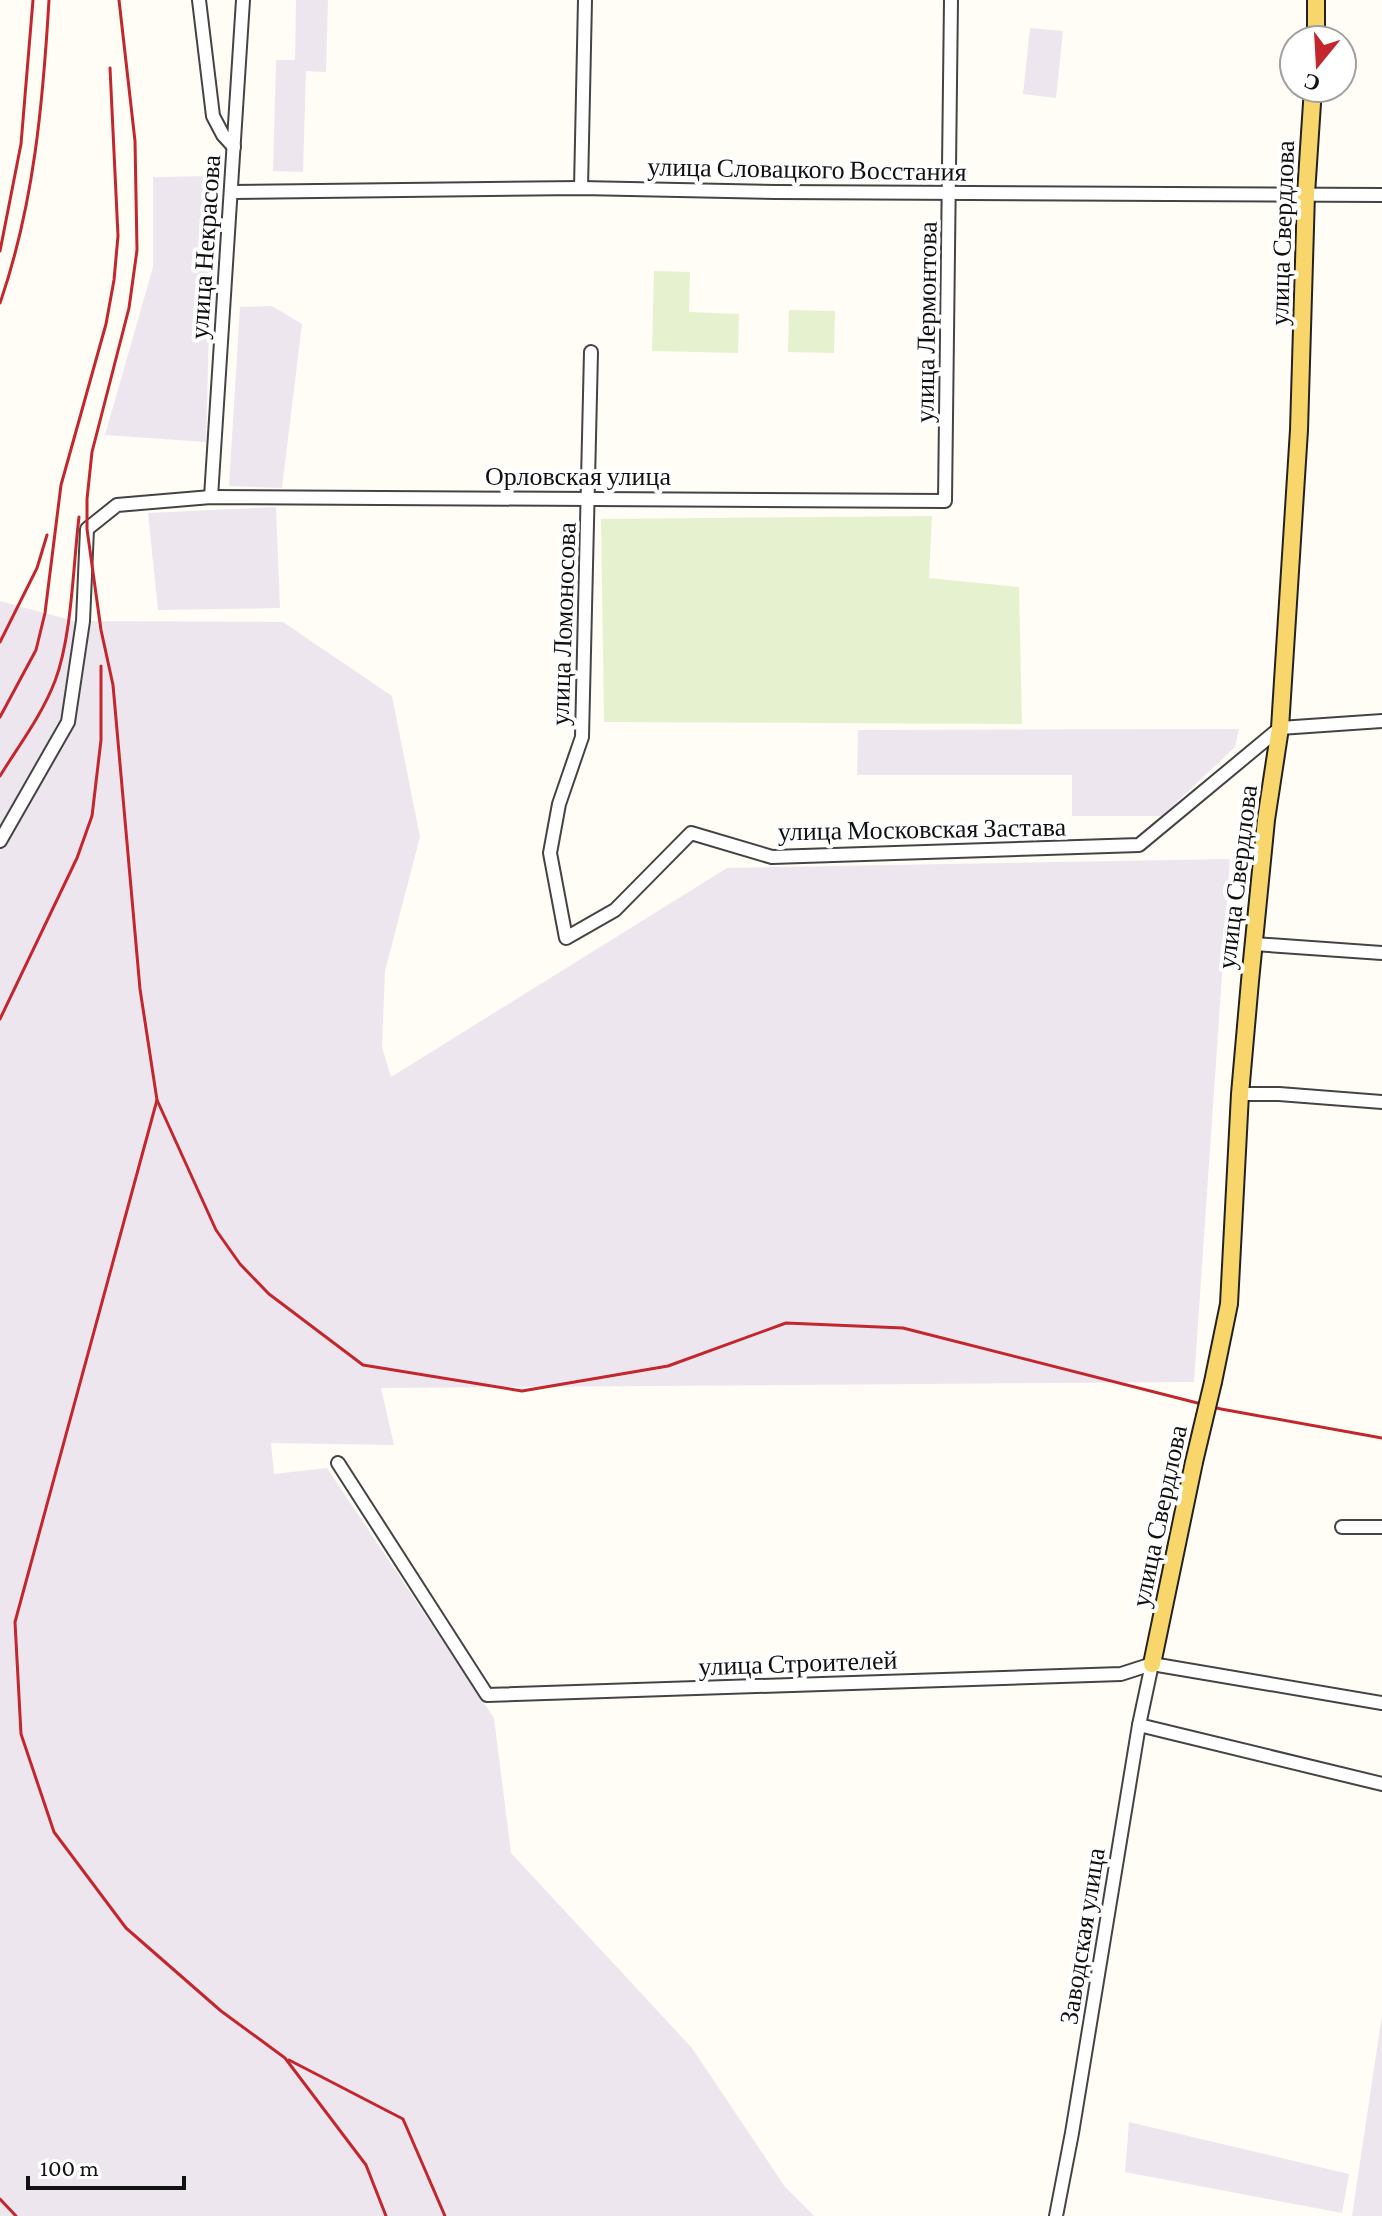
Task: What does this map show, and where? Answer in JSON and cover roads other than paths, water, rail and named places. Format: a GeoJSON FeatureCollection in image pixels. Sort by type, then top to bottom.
{"type":"FeatureCollection","features":[{"type":"Feature","properties":{"kind":"main road"},"geometry":{"type":"LineString","coordinates":[[1316,0],[1316,24]]}},
{"type":"Feature","properties":{"kind":"main road","name":"улица Свердлова"},"geometry":{"type":"LineString","coordinates":[[1152,1664],[1229,1304],[1240,1094],[1266,820],[1280,728],[1299,430],[1312,104]]}},
{"type":"Feature","properties":{"kind":"street"},"geometry":{"type":"LineString","coordinates":[[199,0],[213,116],[234,147]]}},
{"type":"Feature","properties":{"kind":"street","name":"улица Некрасова"},"geometry":{"type":"LineString","coordinates":[[211,497],[243,0]]}},
{"type":"Feature","properties":{"kind":"street"},"geometry":{"type":"LineString","coordinates":[[581,188],[585,0]]}},
{"type":"Feature","properties":{"kind":"street","name":"улица Лермонтова"},"geometry":{"type":"LineString","coordinates":[[945,501],[951,0]]}},
{"type":"Feature","properties":{"kind":"street","name":"улица Словацкого Восстания"},"geometry":{"type":"LineString","coordinates":[[231,192],[581,188],[1382,195]]}},
{"type":"Feature","properties":{"kind":"street","name":"улица Ломоносова"},"geometry":{"type":"LineString","coordinates":[[566,938],[550,853],[559,804],[582,737],[591,352]]}},
{"type":"Feature","properties":{"kind":"street","name":"Орловская улица"},"geometry":{"type":"LineString","coordinates":[[0,841],[68,722],[83,621],[87,529],[117,505],[211,497],[945,501]]}},
{"type":"Feature","properties":{"kind":"street"},"geometry":{"type":"LineString","coordinates":[[1280,728],[1382,721]]}},
{"type":"Feature","properties":{"kind":"street","name":"улица Московская Застава"},"geometry":{"type":"LineString","coordinates":[[566,938],[615,910],[691,833],[772,857],[1139,845],[1280,728]]}},
{"type":"Feature","properties":{"kind":"street"},"geometry":{"type":"LineString","coordinates":[[1254,944],[1382,953]]}},
{"type":"Feature","properties":{"kind":"street"},"geometry":{"type":"LineString","coordinates":[[1240,1094],[1382,1102]]}},
{"type":"Feature","properties":{"kind":"street","name":"улица Строителей"},"geometry":{"type":"LineString","coordinates":[[338,1463],[487,1695],[1121,1674],[1152,1664],[1382,1703]]}},
{"type":"Feature","properties":{"kind":"street"},"geometry":{"type":"LineString","coordinates":[[1342,1527],[1382,1527]]}},
{"type":"Feature","properties":{"kind":"street","name":"Заводская улица"},"geometry":{"type":"LineString","coordinates":[[1056,2216],[1152,1664]]}},
{"type":"Feature","properties":{"kind":"street"},"geometry":{"type":"LineString","coordinates":[[1139,1725],[1382,1784]]}},
{"type":"Feature","properties":{"kind":"railway"},"geometry":{"type":"LineString","coordinates":[[0,251],[21,144],[33,0]]}},
{"type":"Feature","properties":{"kind":"railway"},"geometry":{"type":"LineString","coordinates":[[0,303],[29,191],[44,77],[49,0]]}},
{"type":"Feature","properties":{"kind":"railway"},"geometry":{"type":"LineString","coordinates":[[119,0],[135,141],[137,250],[129,308],[92,452],[87,529],[101,630],[113,685],[140,989],[157,1100],[216,1230],[240,1264],[269,1294],[363,1365],[522,1391],[668,1366],[786,1323],[903,1328],[1221,1409],[1382,1438]]}},
{"type":"Feature","properties":{"kind":"railway"},"geometry":{"type":"LineString","coordinates":[[0,717],[36,650],[45,613],[61,485],[106,324],[114,280],[118,236],[110,68]]}},
{"type":"Feature","properties":{"kind":"railway"},"geometry":{"type":"LineString","coordinates":[[0,776],[44,706],[61,663],[79,517]]}},
{"type":"Feature","properties":{"kind":"railway"},"geometry":{"type":"LineString","coordinates":[[0,642],[37,568],[47,535]]}},
{"type":"Feature","properties":{"kind":"railway"},"geometry":{"type":"LineString","coordinates":[[0,1019],[77,858],[92,816],[101,740],[101,666]]}},
{"type":"Feature","properties":{"kind":"railway"},"geometry":{"type":"LineString","coordinates":[[157,1100],[15,1622],[21,1734],[54,1832],[126,1928],[221,2011],[285,2058],[366,2165],[386,2216]]}},
{"type":"Feature","properties":{"kind":"railway"},"geometry":{"type":"LineString","coordinates":[[289,2060],[403,2119],[445,2216]]}},
{"type":"Feature","properties":{"kind":"railway"},"geometry":{"type":"LineString","coordinates":[[0,2199],[16,2216]]}}]}
